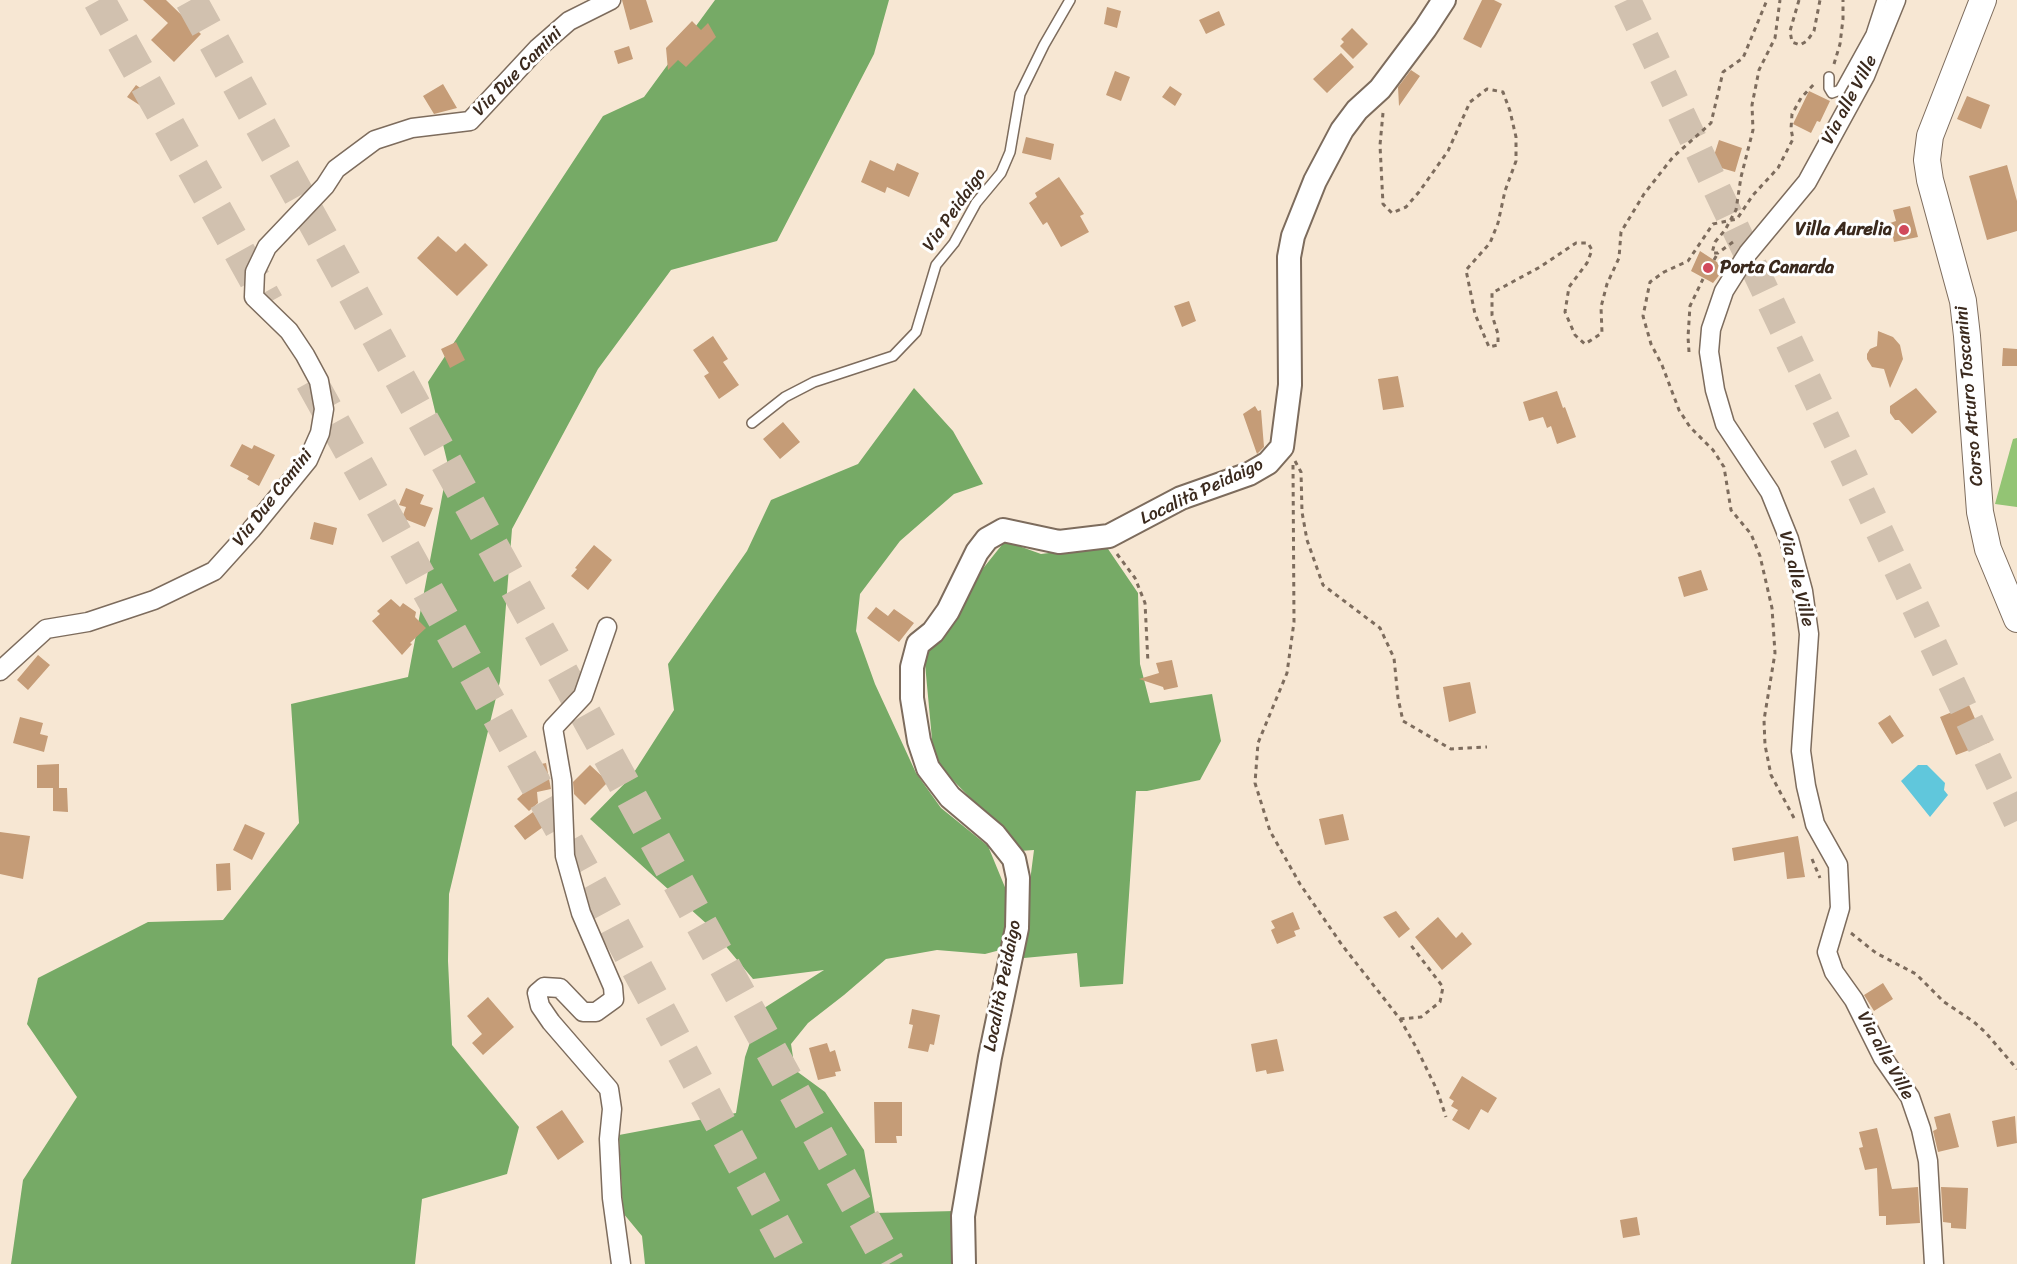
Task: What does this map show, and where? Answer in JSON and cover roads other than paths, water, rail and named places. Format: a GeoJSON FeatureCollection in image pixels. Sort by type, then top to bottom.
{"type":"FeatureCollection","features":[{"type":"Feature","properties":{"kind":"main road","name":"Corso Arturo Toscanini"},"geometry":{"type":"LineString","coordinates":[[1983,0],[1930,136],[1927,160],[1930,180],[1963,301],[1980,512],[1988,549],[2017,619]]}},
{"type":"Feature","properties":{"kind":"street","name":"Via Due Camini"},"geometry":{"type":"LineString","coordinates":[[0,671],[46,629],[88,622],[154,600],[214,571],[308,460],[320,433],[324,409],[319,381],[305,355],[289,331],[254,297],[255,272],[267,247],[326,186],[336,169],[375,140],[412,128],[470,121],[538,48],[569,21],[611,0]]}},
{"type":"Feature","properties":{"kind":"street","name":"Località Peidaigo"},"geometry":{"type":"LineString","coordinates":[[964,1264],[963,1216],[990,1057],[1017,928],[1018,878],[1014,859],[995,836],[950,797],[928,768],[919,741],[912,698],[912,667],[918,644],[933,632],[948,611],[977,552],[987,539],[1003,530],[1059,542],[1109,536],[1180,498],[1249,474],[1268,463],[1282,447],[1290,385],[1289,257],[1293,236],[1315,181],[1334,143],[1357,110],[1380,89],[1444,0]]}},
{"type":"Feature","properties":{"kind":"street","name":"Via alle Ville"},"geometry":{"type":"LineString","coordinates":[[1896,0],[1865,76],[1807,182],[1748,253],[1724,291],[1711,329],[1709,352],[1715,390],[1725,424],[1770,492],[1789,539],[1803,591],[1809,634],[1801,751],[1815,824],[1838,865],[1840,908],[1827,952],[1834,972],[1854,1000],[1883,1058],[1910,1096],[1928,1161],[1934,1264]]}},
{"type":"Feature","properties":{"kind":"street"},"geometry":{"type":"LineString","coordinates":[[607,627],[583,696],[553,728],[562,780],[565,856],[581,913],[613,987],[614,999],[596,1012],[583,1012],[560,988],[544,987],[537,993],[540,1006],[551,1022],[609,1089],[612,1109],[609,1139],[612,1198],[621,1264]]}},
{"type":"Feature","properties":{"kind":"lane","name":"Via Peidaigo"},"geometry":{"type":"LineString","coordinates":[[752,423],[785,397],[814,382],[893,356],[916,332],[936,264],[954,243],[976,203],[1001,173],[1010,153],[1020,94],[1044,45],[1070,0]]}},
{"type":"Feature","properties":{"kind":"lane"},"geometry":{"type":"LineString","coordinates":[[1829,77],[1829,88],[1832,93],[1840,90],[1871,34],[1882,0]]}},
{"type":"Feature","properties":{"kind":"water"},"geometry":{"type":"Polygon","coordinates":[[[1918,765],[1927,765],[1945,783],[1944,790],[1948,795],[1930,817],[1901,781],[1918,765]]]}},
{"type":"Feature","properties":{"kind":"tunnel"},"geometry":{"type":"LineString","coordinates":[[99,0],[268,303]]}},
{"type":"Feature","properties":{"kind":"tunnel"},"geometry":{"type":"LineString","coordinates":[[191,0],[889,1264]]}},
{"type":"Feature","properties":{"kind":"tunnel"},"geometry":{"type":"LineString","coordinates":[[1627,0],[2017,821]]}},
{"type":"Feature","properties":{"kind":"tunnel"},"geometry":{"type":"LineString","coordinates":[[311,381],[604,907],[796,1264]]}},
{"type":"Feature","properties":{"kind":"place","name":"Villa Aurelia"},"geometry":{"type":"Point","coordinates":[1904,230]}},
{"type":"Feature","properties":{"kind":"place","name":"Porta Canarda"},"geometry":{"type":"Point","coordinates":[1708,268]}}]}
